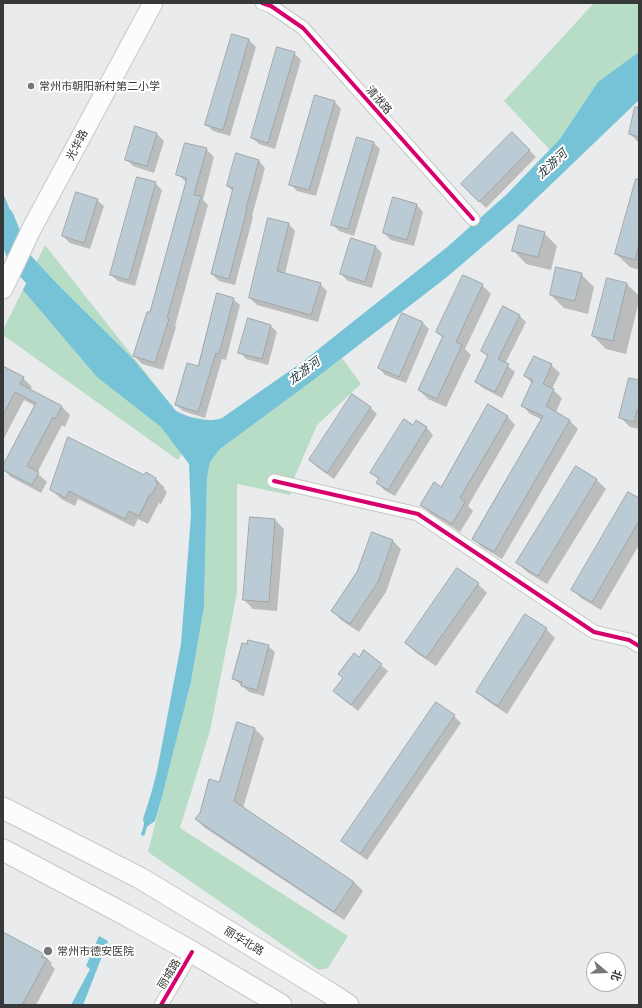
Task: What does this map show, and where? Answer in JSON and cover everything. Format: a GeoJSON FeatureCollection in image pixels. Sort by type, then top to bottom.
{"type":"FeatureCollection","features":[{"type":"Feature","properties":{"kind":"main road","name":"光华路"},"geometry":{"type":"LineString","coordinates":[[3,289],[32,228],[153,3]]}},
{"type":"Feature","properties":{"kind":"main road","name":"丽华北路"},"geometry":{"type":"LineString","coordinates":[[3,808],[131,873],[348,1005]]}},
{"type":"Feature","properties":{"kind":"main road"},"geometry":{"type":"LineString","coordinates":[[3,850],[119,911],[192,952],[280,1005]]}},
{"type":"Feature","properties":{"kind":"street","name":"清洑路"},"geometry":{"type":"LineString","coordinates":[[262,3],[271,6],[303,28],[472,219]]}},
{"type":"Feature","properties":{"kind":"street"},"geometry":{"type":"LineString","coordinates":[[274,481],[418,514],[594,632],[628,640],[639,646]]}},
{"type":"Feature","properties":{"kind":"street","name":"丽城路"},"geometry":{"type":"LineString","coordinates":[[161,1005],[192,952]]}},
{"type":"Feature","properties":{"kind":"green space"},"geometry":{"type":"Polygon","coordinates":[[[594,3],[639,3],[639,73],[550,150],[504,101],[594,3]]]}},
{"type":"Feature","properties":{"kind":"green space"},"geometry":{"type":"Polygon","coordinates":[[[45,245],[176,411],[186,416],[203,419],[178,460],[3,335],[3,330],[45,245]]]}},
{"type":"Feature","properties":{"kind":"green space"},"geometry":{"type":"Polygon","coordinates":[[[342,358],[361,384],[317,425],[295,476],[290,495],[237,484],[237,593],[210,731],[180,828],[348,936],[328,968],[319,970],[148,852],[191,682],[204,607],[207,477],[210,462],[220,449],[342,358]]]}},
{"type":"Feature","properties":{"kind":"water"},"geometry":{"type":"Polygon","coordinates":[[[639,52],[639,100],[517,217],[447,277],[312,381],[220,449],[210,462],[207,478],[204,607],[191,682],[155,821],[145,828],[143,819],[157,771],[181,644],[191,515],[189,464],[161,427],[97,377],[23,290],[36,263],[133,359],[176,411],[187,416],[205,420],[222,418],[301,363],[446,248],[506,195],[560,139],[598,82],[639,52]]]}},
{"type":"Feature","properties":{"kind":"water"},"geometry":{"type":"Polygon","coordinates":[[[3,193],[15,222],[4,248],[3,246],[3,193]]]}},
{"type":"Feature","properties":{"kind":"water"},"geometry":{"type":"Polygon","coordinates":[[[99,936],[108,941],[83,1005],[71,1005],[90,969],[86,966],[99,936]]]}},
{"type":"Feature","properties":{"kind":"building"},"geometry":{"type":"Polygon","coordinates":[[[232,34],[249,39],[223,130],[205,125],[232,34]]]}},
{"type":"Feature","properties":{"kind":"building"},"geometry":{"type":"Polygon","coordinates":[[[277,47],[295,52],[268,143],[251,138],[277,47]]]}},
{"type":"Feature","properties":{"kind":"building"},"geometry":{"type":"Polygon","coordinates":[[[315,95],[335,101],[309,190],[289,185],[315,95]]]}},
{"type":"Feature","properties":{"kind":"building"},"geometry":{"type":"Polygon","coordinates":[[[635,107],[639,107],[639,137],[629,134],[635,107]]]}},
{"type":"Feature","properties":{"kind":"building"},"geometry":{"type":"Polygon","coordinates":[[[135,126],[157,133],[147,166],[125,160],[135,126]]]}},
{"type":"Feature","properties":{"kind":"building"},"geometry":{"type":"Polygon","coordinates":[[[512,132],[530,150],[479,202],[461,184],[512,132]]]}},
{"type":"Feature","properties":{"kind":"building"},"geometry":{"type":"Polygon","coordinates":[[[357,137],[374,142],[348,229],[331,225],[357,137]]]}},
{"type":"Feature","properties":{"kind":"building"},"geometry":{"type":"Polygon","coordinates":[[[185,143],[207,148],[194,195],[201,196],[167,318],[169,319],[155,363],[133,356],[147,312],[150,312],[187,178],[176,175],[185,143]]]}},
{"type":"Feature","properties":{"kind":"building"},"geometry":{"type":"Polygon","coordinates":[[[236,153],[259,160],[229,279],[211,274],[233,188],[227,186],[236,153]]]}},
{"type":"Feature","properties":{"kind":"building"},"geometry":{"type":"Polygon","coordinates":[[[137,177],[156,182],[129,280],[110,275],[137,177]]]}},
{"type":"Feature","properties":{"kind":"building"},"geometry":{"type":"Polygon","coordinates":[[[636,179],[639,179],[639,244],[635,260],[615,254],[636,179]]]}},
{"type":"Feature","properties":{"kind":"building"},"geometry":{"type":"Polygon","coordinates":[[[76,192],[98,199],[84,243],[62,236],[76,192]]]}},
{"type":"Feature","properties":{"kind":"building"},"geometry":{"type":"Polygon","coordinates":[[[393,197],[417,204],[407,240],[383,233],[393,197]]]}},
{"type":"Feature","properties":{"kind":"building"},"geometry":{"type":"Polygon","coordinates":[[[268,218],[289,223],[277,271],[321,283],[311,315],[249,298],[268,218]]]}},
{"type":"Feature","properties":{"kind":"building"},"geometry":{"type":"Polygon","coordinates":[[[519,225],[545,232],[538,257],[512,251],[519,225]]]}},
{"type":"Feature","properties":{"kind":"building"},"geometry":{"type":"Polygon","coordinates":[[[351,238],[376,246],[365,282],[340,274],[351,238]]]}},
{"type":"Feature","properties":{"kind":"building"},"geometry":{"type":"Polygon","coordinates":[[[556,267],[582,273],[575,301],[550,295],[556,267]]]}},
{"type":"Feature","properties":{"kind":"building"},"geometry":{"type":"Polygon","coordinates":[[[463,275],[483,284],[456,342],[462,345],[437,399],[418,390],[443,336],[436,332],[463,275]]]}},
{"type":"Feature","properties":{"kind":"building"},"geometry":{"type":"Polygon","coordinates":[[[607,278],[627,283],[613,341],[592,336],[607,278]]]}},
{"type":"Feature","properties":{"kind":"building"},"geometry":{"type":"Polygon","coordinates":[[[217,293],[234,298],[219,354],[216,353],[198,412],[175,405],[187,363],[198,366],[217,293]]]}},
{"type":"Feature","properties":{"kind":"building"},"geometry":{"type":"Polygon","coordinates":[[[503,306],[520,315],[498,359],[509,364],[495,392],[475,382],[488,355],[481,351],[503,306]]]}},
{"type":"Feature","properties":{"kind":"building"},"geometry":{"type":"Polygon","coordinates":[[[402,313],[423,322],[399,377],[378,368],[402,313]]]}},
{"type":"Feature","properties":{"kind":"building"},"geometry":{"type":"Polygon","coordinates":[[[248,318],[271,325],[262,359],[238,353],[248,318]]]}},
{"type":"Feature","properties":{"kind":"building"},"geometry":{"type":"Polygon","coordinates":[[[534,356],[552,364],[543,384],[554,389],[546,406],[570,420],[494,552],[472,539],[543,416],[521,406],[533,380],[524,376],[534,356]]]}},
{"type":"Feature","properties":{"kind":"building"},"geometry":{"type":"Polygon","coordinates":[[[3,366],[24,377],[20,384],[62,406],[55,419],[53,417],[27,466],[39,472],[32,485],[3,470],[3,465],[36,403],[15,392],[3,415],[3,366]]]}},
{"type":"Feature","properties":{"kind":"building"},"geometry":{"type":"Polygon","coordinates":[[[629,378],[639,380],[639,410],[637,410],[634,422],[619,418],[629,378]]]}},
{"type":"Feature","properties":{"kind":"building"},"geometry":{"type":"Polygon","coordinates":[[[352,394],[371,407],[327,473],[309,460],[352,394]]]}},
{"type":"Feature","properties":{"kind":"building"},"geometry":{"type":"Polygon","coordinates":[[[488,404],[508,416],[460,498],[465,502],[452,524],[420,505],[434,482],[441,487],[488,404]]]}},
{"type":"Feature","properties":{"kind":"building"},"geometry":{"type":"Polygon","coordinates":[[[404,419],[413,425],[416,420],[427,427],[388,490],[376,483],[379,478],[370,473],[404,419]]]}},
{"type":"Feature","properties":{"kind":"building"},"geometry":{"type":"Polygon","coordinates":[[[68,437],[144,475],[146,472],[156,478],[155,481],[158,482],[139,516],[129,511],[125,519],[69,491],[66,498],[50,490],[68,437]]]}},
{"type":"Feature","properties":{"kind":"building"},"geometry":{"type":"Polygon","coordinates":[[[576,466],[597,479],[538,576],[516,563],[576,466]]]}},
{"type":"Feature","properties":{"kind":"building"},"geometry":{"type":"Polygon","coordinates":[[[628,492],[639,498],[639,521],[592,602],[571,590],[628,492]]]}},
{"type":"Feature","properties":{"kind":"building"},"geometry":{"type":"Polygon","coordinates":[[[250,517],[275,519],[269,602],[243,600],[250,517]]]}},
{"type":"Feature","properties":{"kind":"building"},"geometry":{"type":"Polygon","coordinates":[[[372,532],[393,540],[378,582],[350,624],[331,611],[357,572],[372,532]]]}},
{"type":"Feature","properties":{"kind":"building"},"geometry":{"type":"Polygon","coordinates":[[[457,568],[479,583],[426,658],[405,643],[457,568]]]}},
{"type":"Feature","properties":{"kind":"building"},"geometry":{"type":"Polygon","coordinates":[[[525,614],[547,628],[498,706],[476,692],[525,614]]]}},
{"type":"Feature","properties":{"kind":"building"},"geometry":{"type":"Polygon","coordinates":[[[248,640],[269,645],[257,690],[241,686],[242,682],[232,679],[242,643],[247,644],[248,640]]]}},
{"type":"Feature","properties":{"kind":"building"},"geometry":{"type":"Polygon","coordinates":[[[364,650],[382,664],[351,705],[333,691],[343,678],[338,674],[354,653],[359,657],[364,650]]]}},
{"type":"Feature","properties":{"kind":"building"},"geometry":{"type":"Polygon","coordinates":[[[436,702],[455,715],[360,854],[341,841],[436,702]]]}},
{"type":"Feature","properties":{"kind":"building"},"geometry":{"type":"Polygon","coordinates":[[[237,722],[255,728],[234,801],[354,882],[334,912],[195,819],[200,813],[209,779],[219,782],[237,722]]]}},
{"type":"Feature","properties":{"kind":"building"},"geometry":{"type":"Polygon","coordinates":[[[3,932],[44,954],[41,957],[47,959],[22,1005],[3,1005],[3,932]]]}},
{"type":"Feature","properties":{"kind":"waterway","name":"龙游河"},"geometry":{"type":"LineString","coordinates":[[3,218],[20,260],[52,295]]}},
{"type":"Feature","properties":{"kind":"waterway"},"geometry":{"type":"LineString","coordinates":[[143,834],[146,824]]}},
{"type":"Feature","properties":{"kind":"cycle path"},"geometry":{"type":"LineString","coordinates":[[262,3],[271,6],[303,28],[473,219]]}},
{"type":"Feature","properties":{"kind":"cycle path"},"geometry":{"type":"LineString","coordinates":[[274,481],[418,514],[594,632],[629,640],[639,646]]}},
{"type":"Feature","properties":{"kind":"cycle path"},"geometry":{"type":"LineString","coordinates":[[161,1005],[192,952]]}},
{"type":"Feature","properties":{"kind":"place","name":"常州市朝阳新村第二小学"},"geometry":{"type":"Point","coordinates":[31,86]}},
{"type":"Feature","properties":{"kind":"place","name":"常州市德安医院"},"geometry":{"type":"Point","coordinates":[48,951]}}]}
